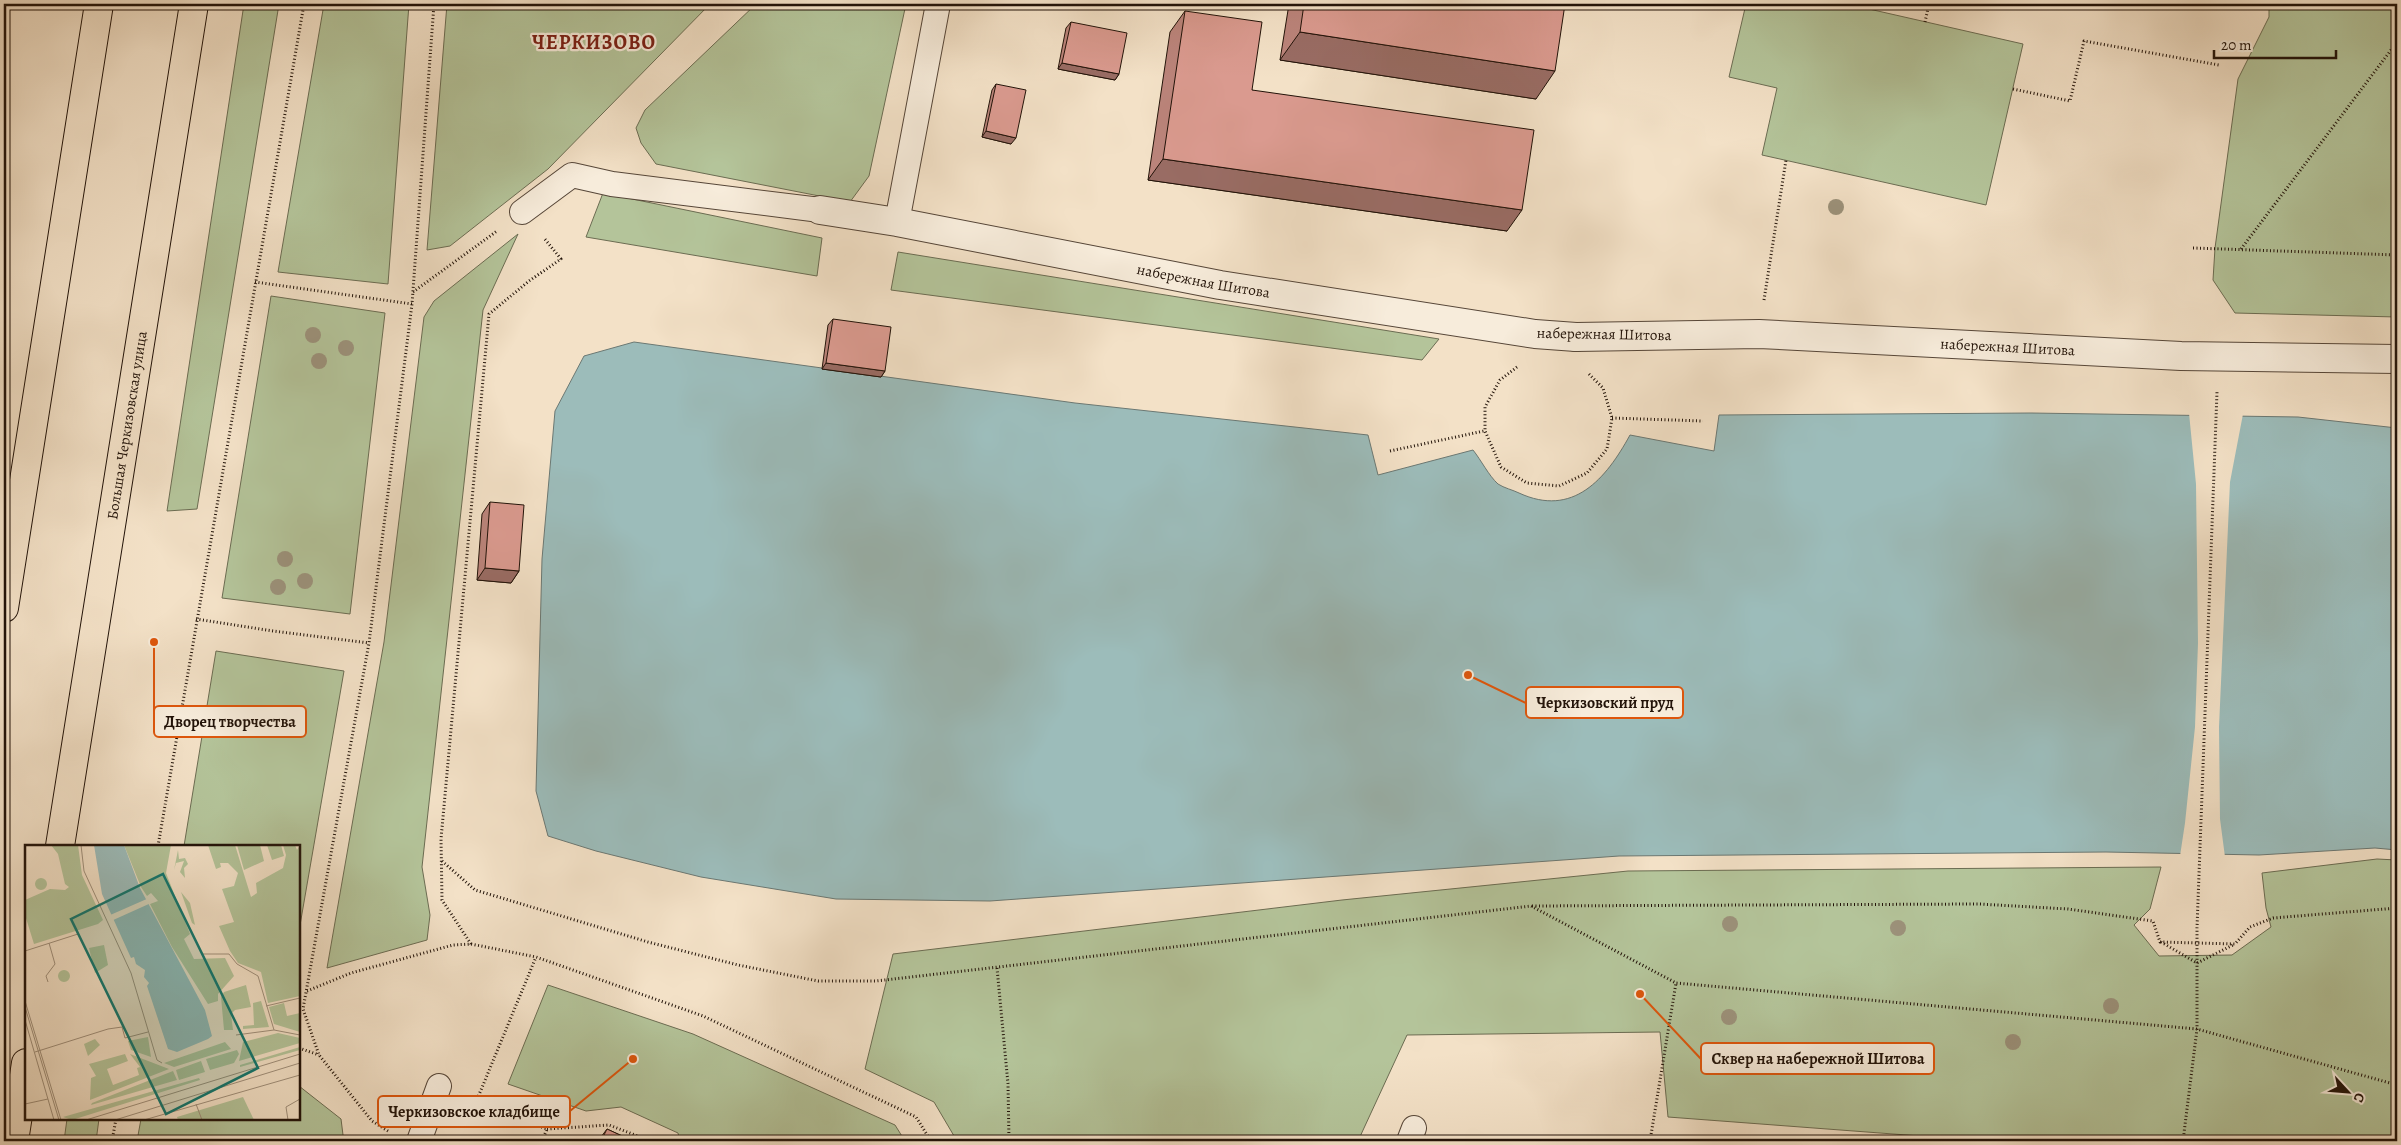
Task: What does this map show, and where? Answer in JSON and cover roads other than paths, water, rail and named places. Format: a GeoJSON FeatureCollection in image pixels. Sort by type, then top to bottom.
{"type":"FeatureCollection","features":[{"type":"Feature","properties":{"kind":"main road"},"geometry":{"type":"LineString","coordinates":[[4,608],[99,4]]}},
{"type":"Feature","properties":{"kind":"main road","name":"Большая Черкизовская улица"},"geometry":{"type":"LineString","coordinates":[[60,845],[194,4]]}},
{"type":"Feature","properties":{"kind":"main road"},"geometry":{"type":"LineString","coordinates":[[14,1141],[25,1070]]}},
{"type":"Feature","properties":{"kind":"street","name":"набережная Шитова"},"geometry":{"type":"LineString","coordinates":[[820,210],[897,222],[1220,286],[1535,334],[1576,336],[1759,334],[2181,356],[2397,359]]}},
{"type":"Feature","properties":{"kind":"lane"},"geometry":{"type":"LineString","coordinates":[[897,222],[938,4]]}},
{"type":"Feature","properties":{"kind":"lane"},"geometry":{"type":"LineString","coordinates":[[522,212],[572,175],[612,184],[820,210]]}},
{"type":"Feature","properties":{"kind":"lane"},"geometry":{"type":"LineString","coordinates":[[419,1141],[439,1086]]}},
{"type":"Feature","properties":{"kind":"water"},"geometry":{"type":"Polygon","coordinates":[[[634,342],[1075,403],[1368,435],[1378,475],[1473,450],[1498,484],[1538,499],[1556,501],[1572,497],[1586,490],[1599,479],[1621,451],[1630,435],[1714,451],[1719,415],[2031,413],[2298,417],[2397,428],[2397,850],[2375,848],[2259,855],[2106,852],[1619,856],[990,901],[836,899],[701,877],[596,851],[548,836],[536,791],[542,559],[555,411],[584,356],[634,342]]]}},
{"type":"Feature","properties":{"kind":"place","name":"Дворец творчества"},"geometry":{"type":"Point","coordinates":[154,642]}},
{"type":"Feature","properties":{"kind":"place","name":"Черкизовский пруд"},"geometry":{"type":"Point","coordinates":[1468,675]}},
{"type":"Feature","properties":{"kind":"place","name":"Сквер на набережной Шитова"},"geometry":{"type":"Point","coordinates":[1640,994]}},
{"type":"Feature","properties":{"kind":"place","name":"Черкизовское кладбище"},"geometry":{"type":"Point","coordinates":[633,1059]}},
{"type":"Feature","properties":{"kind":"district","name":"ЧЕРКИЗОВО"},"geometry":{"type":"Point","coordinates":[594,42]}}]}
